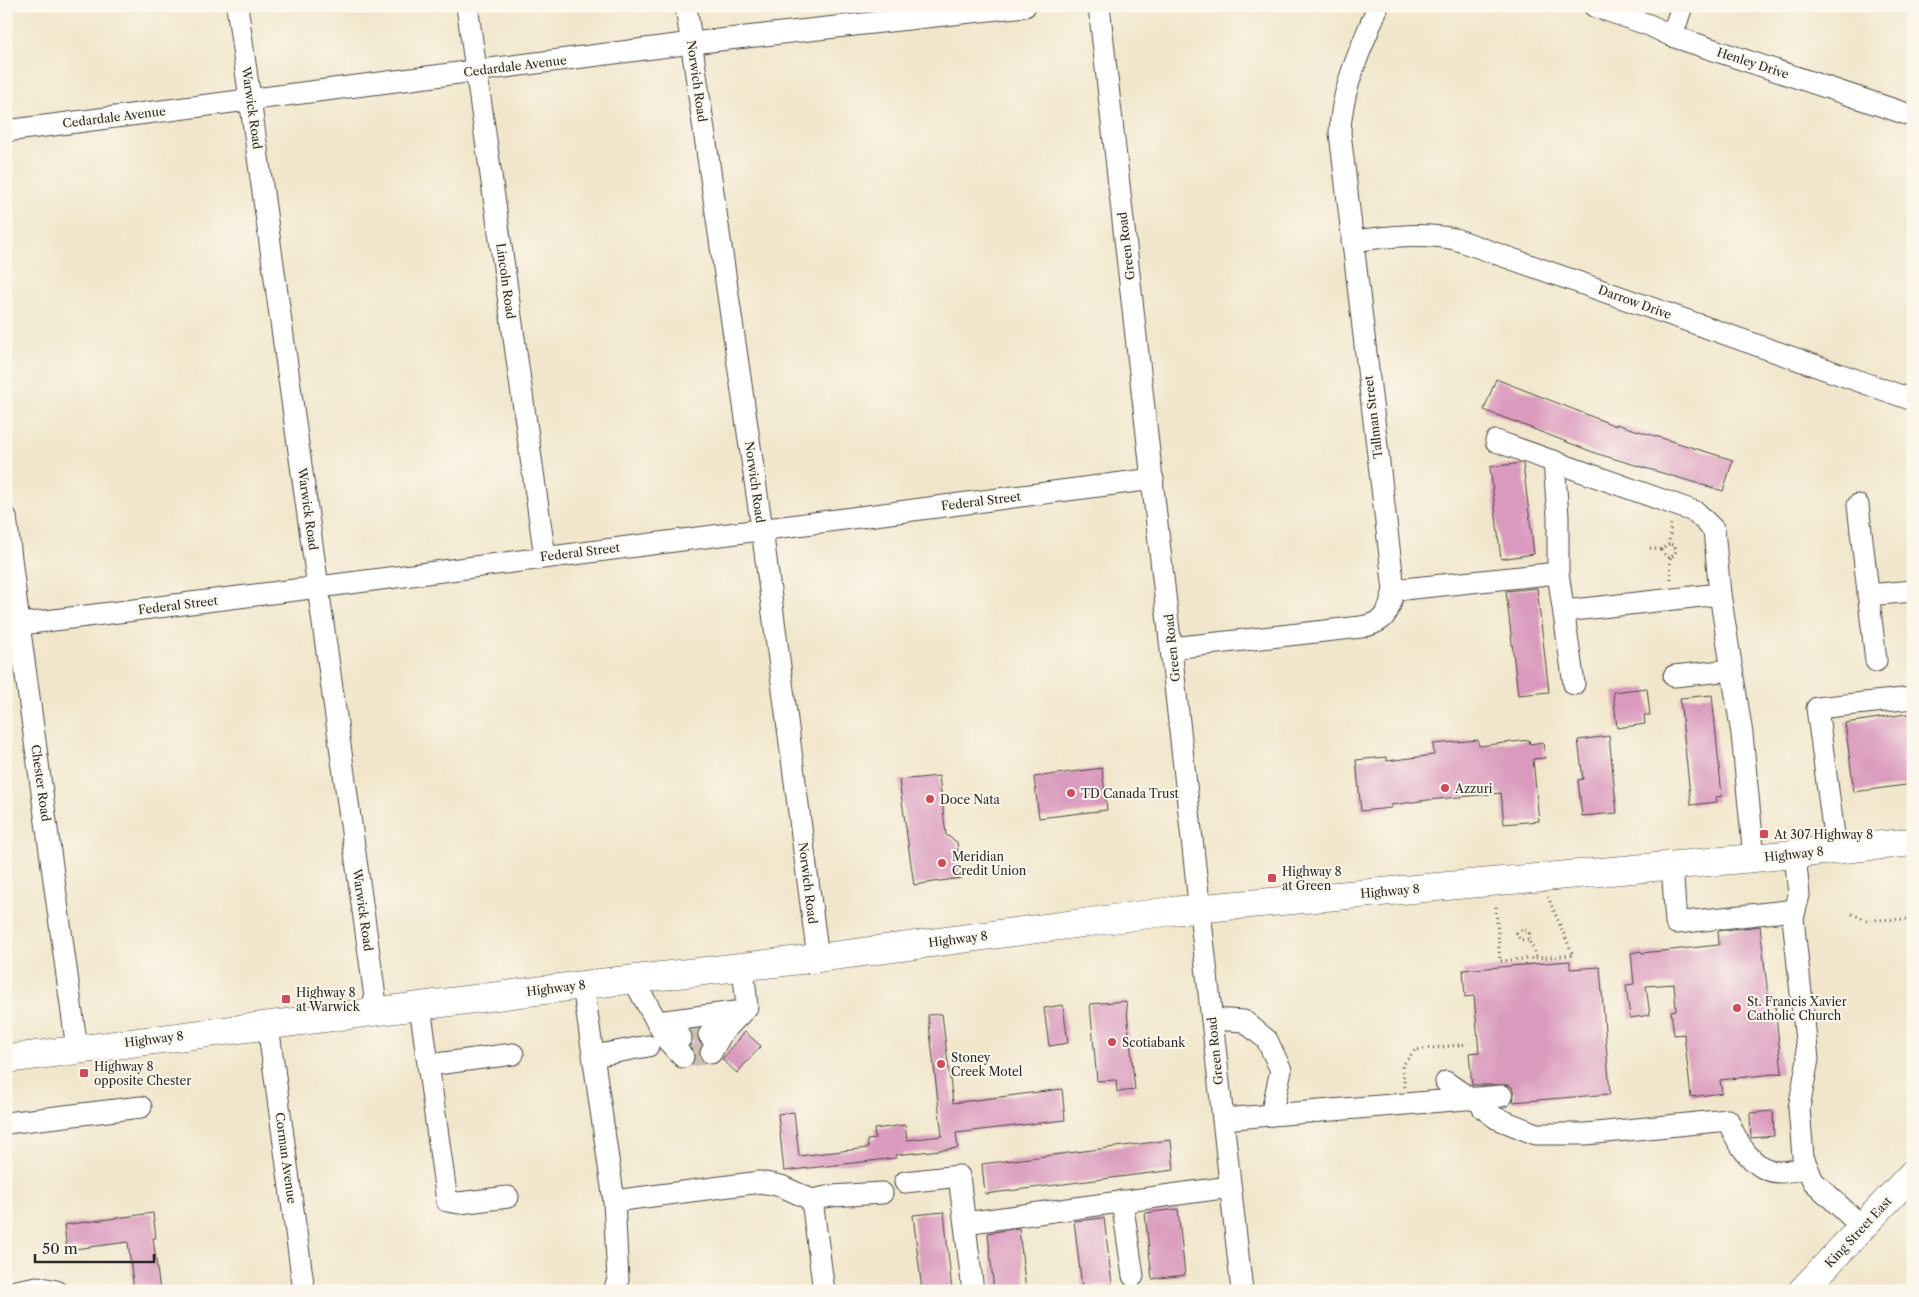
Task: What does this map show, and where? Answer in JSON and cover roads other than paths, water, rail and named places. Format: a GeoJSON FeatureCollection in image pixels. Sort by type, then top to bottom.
{"type":"FeatureCollection","features":[{"type":"Feature","properties":{"kind":"main road","name":"Highway 8"},"geometry":{"type":"LineString","coordinates":[[6,1059],[583,985],[818,958],[1199,908],[1672,866],[1913,842]]}},
{"type":"Feature","properties":{"kind":"main road","name":"King Street East"},"geometry":{"type":"LineString","coordinates":[[1802,1291],[1913,1173]]}},
{"type":"Feature","properties":{"kind":"street","name":"Warwick Road"},"geometry":{"type":"LineString","coordinates":[[238,6],[377,1011]]}},
{"type":"Feature","properties":{"kind":"street","name":"Lincoln Road"},"geometry":{"type":"LineString","coordinates":[[466,6],[477,70],[545,557]]}},
{"type":"Feature","properties":{"kind":"street","name":"Norwich Road"},"geometry":{"type":"LineString","coordinates":[[686,6],[762,529],[818,958]]}},
{"type":"Feature","properties":{"kind":"street","name":"Cedardale Avenue"},"geometry":{"type":"LineString","coordinates":[[6,131],[692,43],[1025,6]]}},
{"type":"Feature","properties":{"kind":"street","name":"Green Road"},"geometry":{"type":"LineString","coordinates":[[1099,6],[1172,648],[1242,1291]]}},
{"type":"Feature","properties":{"kind":"street","name":"Tallman Street"},"geometry":{"type":"LineString","coordinates":[[1172,648],[1361,627],[1376,624],[1388,613],[1394,590],[1340,133],[1343,100],[1378,6]]}},
{"type":"Feature","properties":{"kind":"street","name":"Henley Drive"},"geometry":{"type":"LineString","coordinates":[[1594,6],[1649,25],[1672,36],[1913,116]]}},
{"type":"Feature","properties":{"kind":"street"},"geometry":{"type":"LineString","coordinates":[[1672,36],[1682,6]]}},
{"type":"Feature","properties":{"kind":"street","name":"Darrow Drive"},"geometry":{"type":"LineString","coordinates":[[1352,241],[1414,234],[1455,239],[1913,400]]}},
{"type":"Feature","properties":{"kind":"street"},"geometry":{"type":"LineString","coordinates":[[1496,441],[1696,512],[1714,530],[1720,594],[1742,734],[1754,858]]}},
{"type":"Feature","properties":{"kind":"street"},"geometry":{"type":"LineString","coordinates":[[1554,461],[1558,517],[1558,573],[1574,684]]}},
{"type":"Feature","properties":{"kind":"street","name":"Federal Street"},"geometry":{"type":"LineString","coordinates":[[13,625],[1153,479]]}},
{"type":"Feature","properties":{"kind":"street"},"geometry":{"type":"LineString","coordinates":[[1858,505],[1876,661]]}},
{"type":"Feature","properties":{"kind":"street","name":"Chester Road"},"geometry":{"type":"LineString","coordinates":[[6,516],[13,625],[77,1049]]}},
{"type":"Feature","properties":{"kind":"street"},"geometry":{"type":"LineString","coordinates":[[1394,590],[1558,573]]}},
{"type":"Feature","properties":{"kind":"street"},"geometry":{"type":"LineString","coordinates":[[1868,595],[1913,591]]}},
{"type":"Feature","properties":{"kind":"street"},"geometry":{"type":"LineString","coordinates":[[1564,610],[1720,594]]}},
{"type":"Feature","properties":{"kind":"street"},"geometry":{"type":"LineString","coordinates":[[1674,676],[1732,670]]}},
{"type":"Feature","properties":{"kind":"street"},"geometry":{"type":"LineString","coordinates":[[1836,850],[1817,708],[1913,698]]}},
{"type":"Feature","properties":{"kind":"street"},"geometry":{"type":"LineString","coordinates":[[1795,854],[1799,895],[1793,918],[1808,1059],[1799,1108],[1803,1157],[1813,1181],[1862,1227]]}},
{"type":"Feature","properties":{"kind":"street"},"geometry":{"type":"LineString","coordinates":[[1672,866],[1676,923],[1795,910]]}},
{"type":"Feature","properties":{"kind":"street"},"geometry":{"type":"LineString","coordinates":[[711,1035],[747,1006],[743,966]]}},
{"type":"Feature","properties":{"kind":"street"},"geometry":{"type":"LineString","coordinates":[[594,1056],[674,1040],[657,1022],[632,979]]}},
{"type":"Feature","properties":{"kind":"street"},"geometry":{"type":"LineString","coordinates":[[583,985],[614,1201],[618,1280],[614,1291]]}},
{"type":"Feature","properties":{"kind":"street"},"geometry":{"type":"LineString","coordinates":[[420,1006],[447,1201],[459,1203],[508,1197]]}},
{"type":"Feature","properties":{"kind":"street"},"geometry":{"type":"LineString","coordinates":[[657,1022],[743,1011]]}},
{"type":"Feature","properties":{"kind":"street"},"geometry":{"type":"LineString","coordinates":[[1212,1019],[1244,1022],[1267,1040],[1281,1070],[1271,1115]]}},
{"type":"Feature","properties":{"kind":"street","name":"Corman Avenue"},"geometry":{"type":"LineString","coordinates":[[268,1025],[304,1291]]}},
{"type":"Feature","properties":{"kind":"street"},"geometry":{"type":"LineString","coordinates":[[429,1065],[513,1054]]}},
{"type":"Feature","properties":{"kind":"street"},"geometry":{"type":"LineString","coordinates":[[1446,1082],[1469,1098],[1480,1102],[1483,1108],[1496,1118],[1536,1134],[1586,1134],[1728,1120],[1736,1140],[1751,1158],[1766,1168],[1778,1172],[1807,1168]]}},
{"type":"Feature","properties":{"kind":"street"},"geometry":{"type":"LineString","coordinates":[[1223,1119],[1502,1096]]}},
{"type":"Feature","properties":{"kind":"street"},"geometry":{"type":"LineString","coordinates":[[6,1123],[141,1107]]}},
{"type":"Feature","properties":{"kind":"street"},"geometry":{"type":"LineString","coordinates":[[905,1182],[959,1176],[973,1291]]}},
{"type":"Feature","properties":{"kind":"street"},"geometry":{"type":"LineString","coordinates":[[614,1201],[760,1182],[781,1186],[812,1200],[831,1196],[882,1193]]}},
{"type":"Feature","properties":{"kind":"street"},"geometry":{"type":"LineString","coordinates":[[965,1223],[1230,1186]]}},
{"type":"Feature","properties":{"kind":"street"},"geometry":{"type":"LineString","coordinates":[[812,1200],[824,1291]]}},
{"type":"Feature","properties":{"kind":"street"},"geometry":{"type":"LineString","coordinates":[[1122,1201],[1133,1276]]}},
{"type":"Feature","properties":{"kind":"street"},"geometry":{"type":"LineString","coordinates":[[16,1291],[37,1287],[56,1291]]}},
{"type":"Feature","properties":{"kind":"tunnel"},"geometry":{"type":"LineString","coordinates":[[680,1031],[708,1028]]}},
{"type":"Feature","properties":{"kind":"tunnel"},"geometry":{"type":"LineString","coordinates":[[683,1057],[711,1053]]}},
{"type":"Feature","properties":{"kind":"place","name":"Azzuri"},"geometry":{"type":"Point","coordinates":[1445,788]}},
{"type":"Feature","properties":{"kind":"place","name":"TD Canada Trust"},"geometry":{"type":"Point","coordinates":[1071,793]}},
{"type":"Feature","properties":{"kind":"place","name":"Doce Nata"},"geometry":{"type":"Point","coordinates":[930,799]}},
{"type":"Feature","properties":{"kind":"place","name":"At 307 Highway 8"},"geometry":{"type":"Point","coordinates":[1764,834]}},
{"type":"Feature","properties":{"kind":"place","name":"Meridian Credit Union"},"geometry":{"type":"Point","coordinates":[942,863]}},
{"type":"Feature","properties":{"kind":"place","name":"Highway 8 at Green"},"geometry":{"type":"Point","coordinates":[1272,878]}},
{"type":"Feature","properties":{"kind":"place","name":"Highway 8 at Warwick"},"geometry":{"type":"Point","coordinates":[286,999]}},
{"type":"Feature","properties":{"kind":"place","name":"St. Francis Xavier Catholic Church"},"geometry":{"type":"Point","coordinates":[1737,1008]}},
{"type":"Feature","properties":{"kind":"place","name":"Scotiabank"},"geometry":{"type":"Point","coordinates":[1112,1042]}},
{"type":"Feature","properties":{"kind":"place","name":"Stoney Creek Motel"},"geometry":{"type":"Point","coordinates":[941,1064]}},
{"type":"Feature","properties":{"kind":"place","name":"Highway 8 opposite Chester"},"geometry":{"type":"Point","coordinates":[84,1073]}}]}
